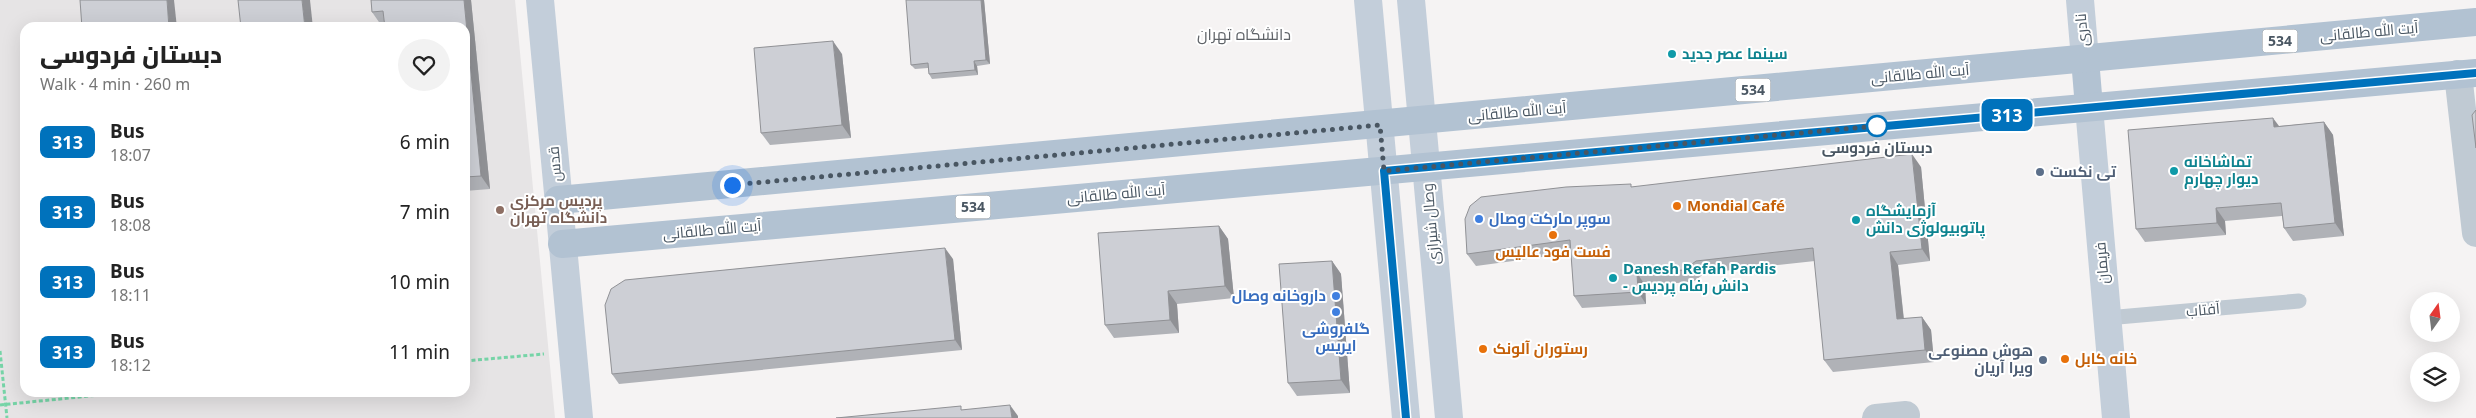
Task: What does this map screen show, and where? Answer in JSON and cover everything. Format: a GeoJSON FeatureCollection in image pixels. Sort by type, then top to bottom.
{"type":"FeatureCollection","features":[{"type":"Feature","properties":{"kind":"main road","name":"قدس"},"geometry":{"type":"LineString","coordinates":[[540,0],[579,418]]}},
{"type":"Feature","properties":{"kind":"main road"},"geometry":{"type":"LineString","coordinates":[[1368,0],[1406,418]]}},
{"type":"Feature","properties":{"kind":"main road","name":"وصال شیرازی"},"geometry":{"type":"LineString","coordinates":[[1411,0],[1449,418]]}},
{"type":"Feature","properties":{"kind":"main road","name":"نادری"},"geometry":{"type":"LineString","coordinates":[[2080,0],[2084,59]]}},
{"type":"Feature","properties":{"kind":"main road","name":"آیت الله طالقانی"},"geometry":{"type":"LineString","coordinates":[[558,200],[2476,22]]}},
{"type":"Feature","properties":{"kind":"main road"},"geometry":{"type":"LineString","coordinates":[[2084,59],[2089,107]]}},
{"type":"Feature","properties":{"kind":"main road","name":"آیت الله طالقانی"},"geometry":{"type":"LineString","coordinates":[[562,244],[2467,74]]}},
{"type":"Feature","properties":{"kind":"main road","name":"فریمان"},"geometry":{"type":"LineString","coordinates":[[2089,107],[2116,418]]}},
{"type":"Feature","properties":{"kind":"street"},"geometry":{"type":"LineString","coordinates":[[2467,74],[2476,233]]}},
{"type":"Feature","properties":{"kind":"street"},"geometry":{"type":"LineString","coordinates":[[1876,418],[1906,415]]}},
{"type":"Feature","properties":{"kind":"lane","name":"آفتاب"},"geometry":{"type":"LineString","coordinates":[[2107,318],[2299,301]]}},
{"type":"Feature","properties":{"kind":"path"},"geometry":{"type":"LineString","coordinates":[[0,351],[7,418]]}},
{"type":"Feature","properties":{"kind":"path"},"geometry":{"type":"LineString","coordinates":[[470,361],[573,351]]}},
{"type":"Feature","properties":{"kind":"path"},"geometry":{"type":"LineString","coordinates":[[0,405],[77,397]]}},
{"type":"Feature","properties":{"kind":"shaded area","name":"پردیس مرکزی دانشگاه‌ تهران"},"geometry":{"type":"Polygon","coordinates":[[[0,0],[515,0],[555,418],[0,418],[0,0]]]}},
{"type":"Feature","properties":{"kind":"building"},"geometry":{"type":"Polygon","coordinates":[[[80,0],[167,0],[169,22],[82,22],[80,0]]]}},
{"type":"Feature","properties":{"kind":"building"},"geometry":{"type":"Polygon","coordinates":[[[238,0],[302,0],[304,22],[240,22],[238,0]]]}},
{"type":"Feature","properties":{"kind":"building"},"geometry":{"type":"Polygon","coordinates":[[[371,0],[464,0],[466,22],[384,22],[383,11],[372,12],[371,0]]]}},
{"type":"Feature","properties":{"kind":"building"},"geometry":{"type":"Polygon","coordinates":[[[906,0],[981,0],[986,60],[974,61],[975,70],[929,74],[928,63],[911,65],[906,0]]]}},
{"type":"Feature","properties":{"kind":"building"},"geometry":{"type":"Polygon","coordinates":[[[833,41],[842,125],[761,133],[754,48],[833,41]]]}},
{"type":"Feature","properties":{"kind":"building"},"geometry":{"type":"Polygon","coordinates":[[[470,62],[481,176],[470,177],[470,62]]]}},
{"type":"Feature","properties":{"kind":"building"},"geometry":{"type":"Polygon","coordinates":[[[2476,110],[2476,148],[2472,115],[2476,110]]]}},
{"type":"Feature","properties":{"kind":"building"},"geometry":{"type":"Polygon","coordinates":[[[2273,118],[2274,127],[2324,122],[2335,223],[2284,228],[2281,203],[2216,208],[2217,223],[2136,229],[2128,130],[2273,118]]]}},
{"type":"Feature","properties":{"kind":"building"},"geometry":{"type":"Polygon","coordinates":[[[1912,154],[1922,249],[1890,252],[1897,319],[1922,317],[1925,350],[1824,360],[1813,248],[1696,261],[1684,270],[1637,273],[1638,292],[1574,296],[1570,240],[1467,254],[1465,219],[1470,206],[1481,197],[1566,187],[1631,184],[1631,187],[1912,154]]]}},
{"type":"Feature","properties":{"kind":"building"},"geometry":{"type":"Polygon","coordinates":[[[1219,226],[1225,286],[1168,291],[1170,320],[1105,325],[1098,233],[1219,226]]]}},
{"type":"Feature","properties":{"kind":"building"},"geometry":{"type":"Polygon","coordinates":[[[945,248],[955,340],[612,374],[605,305],[611,289],[625,280],[945,248]]]}},
{"type":"Feature","properties":{"kind":"building"},"geometry":{"type":"Polygon","coordinates":[[[1332,261],[1341,380],[1288,383],[1279,264],[1332,261]]]}},
{"type":"Feature","properties":{"kind":"building"},"geometry":{"type":"Polygon","coordinates":[[[1010,405],[1012,418],[836,418],[961,406],[961,410],[1010,405]]]}},
{"type":"Feature","properties":{"kind":"bus line","name":"313"},"geometry":{"type":"LineString","coordinates":[[1406,418],[1384,171],[2476,73]]}},
{"type":"Feature","properties":{"kind":"place","name":"سینما عصر جدید"},"geometry":{"type":"Point","coordinates":[1672,54]}},
{"type":"Feature","properties":{"kind":"place","name":"دبستان فردوسی"},"geometry":{"type":"Point","coordinates":[1877,126]}},
{"type":"Feature","properties":{"kind":"place","name":"تماشاخانه دیوار چهارم"},"geometry":{"type":"Point","coordinates":[2174,171]}},
{"type":"Feature","properties":{"kind":"place","name":"تی نکست"},"geometry":{"type":"Point","coordinates":[2040,172]}},
{"type":"Feature","properties":{"kind":"place","name":"Mondial Café"},"geometry":{"type":"Point","coordinates":[1677,206]}},
{"type":"Feature","properties":{"kind":"place","name":"پردیس مرکزی دانشگاه‌ تهران"},"geometry":{"type":"Point","coordinates":[500,210]}},
{"type":"Feature","properties":{"kind":"place","name":"سوپر مارکت وصال"},"geometry":{"type":"Point","coordinates":[1479,219]}},
{"type":"Feature","properties":{"kind":"place","name":"آزمایشگاه پاتوبیولوژی دانش"},"geometry":{"type":"Point","coordinates":[1856,220]}},
{"type":"Feature","properties":{"kind":"place","name":"فست فود عالیس"},"geometry":{"type":"Point","coordinates":[1553,235]}},
{"type":"Feature","properties":{"kind":"place","name":"Danesh Refah Pardis - دانش رفاه پردیس"},"geometry":{"type":"Point","coordinates":[1613,278]}},
{"type":"Feature","properties":{"kind":"place","name":"داروخانه وصال"},"geometry":{"type":"Point","coordinates":[1336,296]}},
{"type":"Feature","properties":{"kind":"place","name":"گلفروشی ایریس"},"geometry":{"type":"Point","coordinates":[1336,312]}},
{"type":"Feature","properties":{"kind":"place","name":"رستوران آلونک"},"geometry":{"type":"Point","coordinates":[1483,349]}},
{"type":"Feature","properties":{"kind":"place","name":"خانه کابل"},"geometry":{"type":"Point","coordinates":[2065,359]}},
{"type":"Feature","properties":{"kind":"place","name":"هوش مصنوعی ویرا آریان"},"geometry":{"type":"Point","coordinates":[2043,360]}},
{"type":"Feature","properties":{"kind":"district","name":"دانشگاه تهران"},"geometry":{"type":"Point","coordinates":[1244,34]}},
{"type":"Feature","properties":{"kind":"route"},"geometry":{"type":"LineString","coordinates":[[732,185],[1380,125],[1384,171],[1877,126]]}}]}
